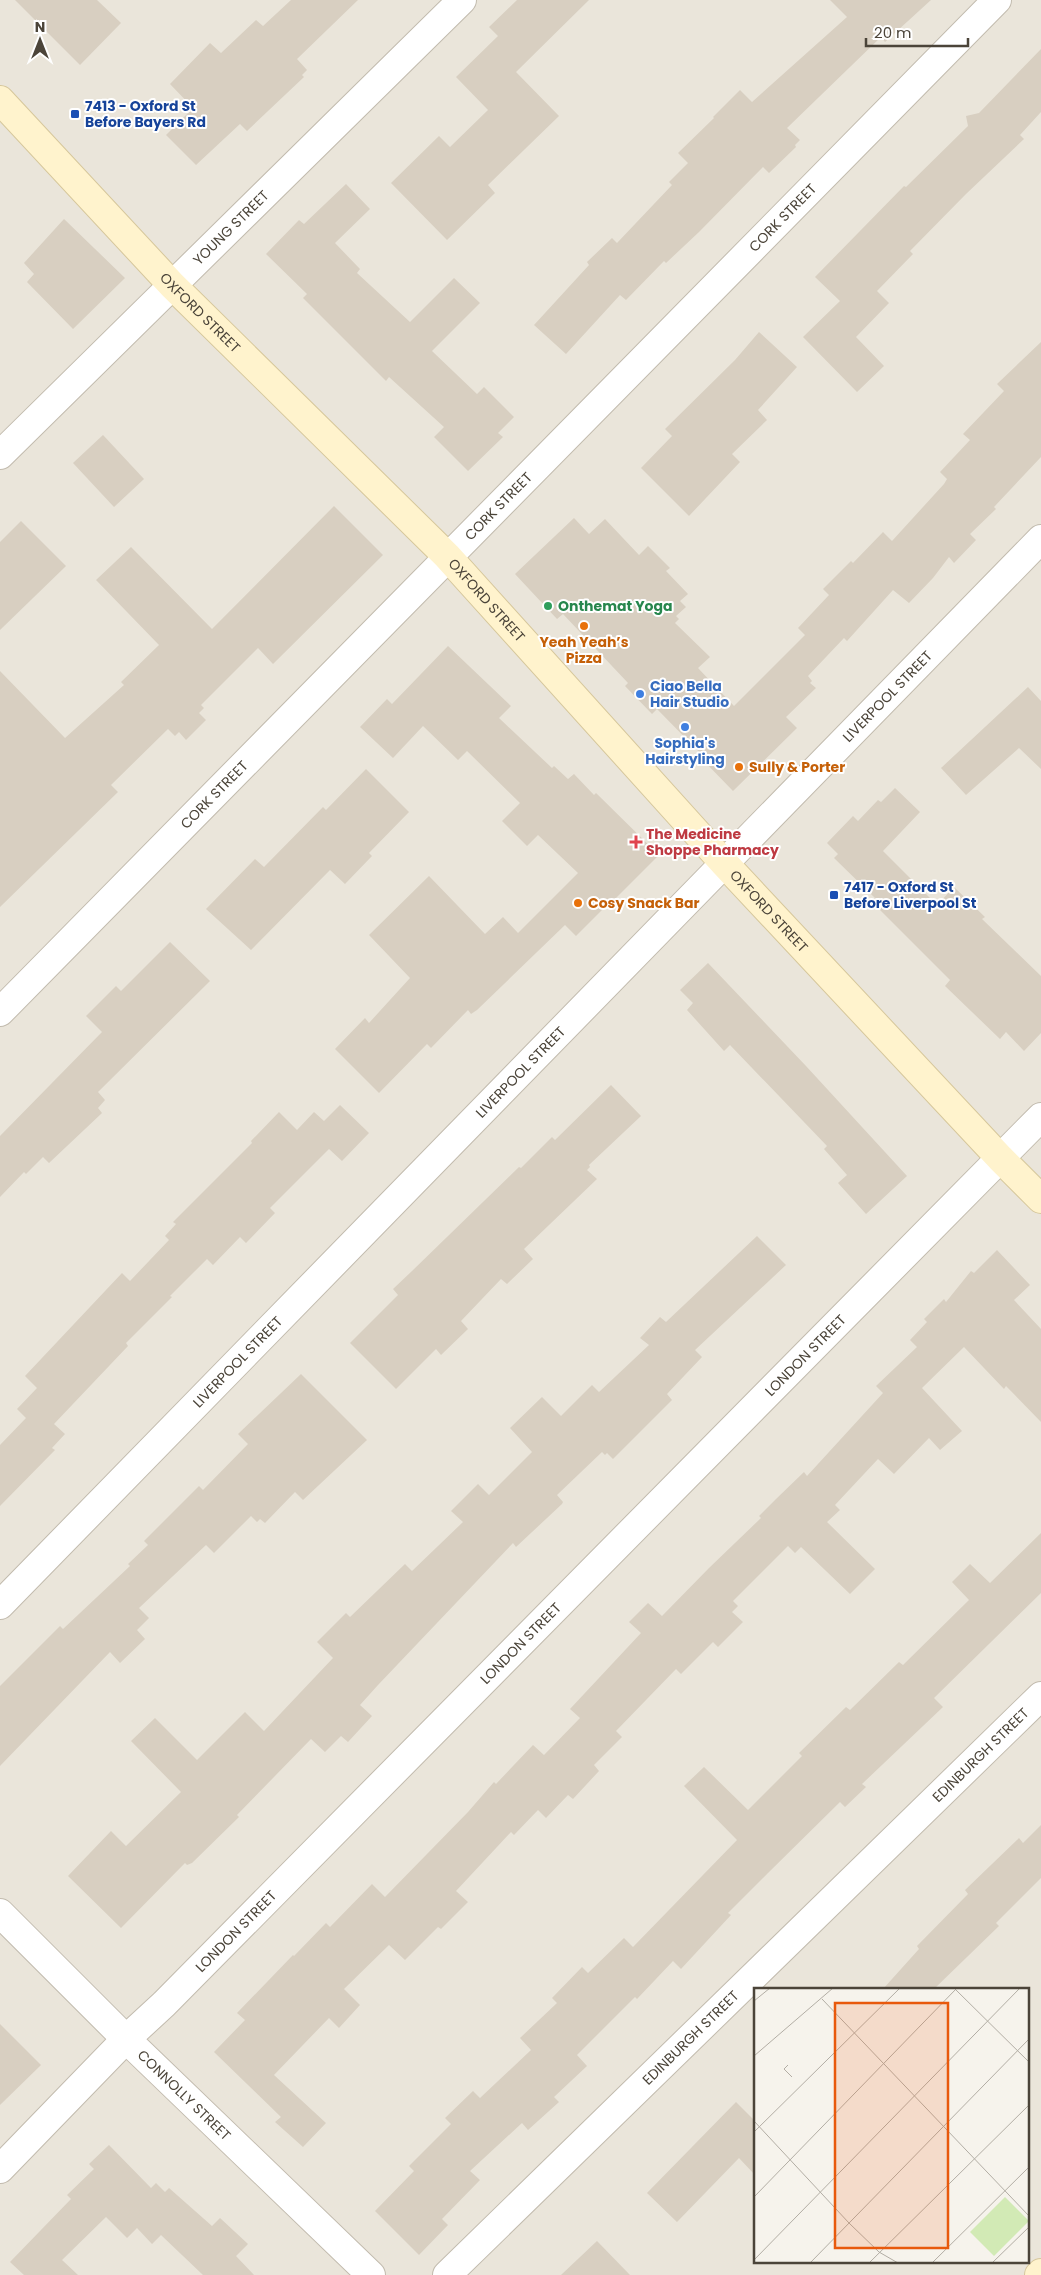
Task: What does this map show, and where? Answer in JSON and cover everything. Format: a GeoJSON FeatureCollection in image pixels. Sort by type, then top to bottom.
{"type":"FeatureCollection","features":[{"type":"Feature","properties":{"kind":"main road","name":"OXFORD STREET"},"geometry":{"type":"LineString","coordinates":[[0,100],[172,285],[447,556],[724,863],[1000,1158],[1041,1199]]}},
{"type":"Feature","properties":{"kind":"street","name":"YOUNG STREET"},"geometry":{"type":"LineString","coordinates":[[0,455],[462,0]]}},
{"type":"Feature","properties":{"kind":"street","name":"CORK STREET"},"geometry":{"type":"LineString","coordinates":[[0,1012],[447,556],[997,0]]}},
{"type":"Feature","properties":{"kind":"street","name":"LIVERPOOL STREET"},"geometry":{"type":"LineString","coordinates":[[0,1604],[1041,539]]}},
{"type":"Feature","properties":{"kind":"street","name":"LONDON STREET"},"geometry":{"type":"LineString","coordinates":[[0,2169],[1041,1117]]}},
{"type":"Feature","properties":{"kind":"street","name":"EDINBURGH STREET"},"geometry":{"type":"LineString","coordinates":[[447,2275],[1041,1696]]}},
{"type":"Feature","properties":{"kind":"street","name":"CONNOLLY STREET"},"geometry":{"type":"LineString","coordinates":[[0,1913],[126,2040],[371,2275]]}},
{"type":"Feature","properties":{"kind":"shaded area"},"geometry":{"type":"Polygon","coordinates":[[[0,0],[1041,0],[1041,2275],[0,2275],[0,0]]]}},
{"type":"Feature","properties":{"kind":"building"},"geometry":{"type":"Polygon","coordinates":[[[15,0],[97,0],[121,23],[80,65],[15,0]]]}},
{"type":"Feature","properties":{"kind":"building"},"geometry":{"type":"Polygon","coordinates":[[[291,0],[358,0],[297,59],[307,70],[302,75],[304,77],[247,131],[240,124],[196,165],[166,135],[193,108],[170,84],[210,43],[221,53],[256,20],[263,26],[291,0]]]}},
{"type":"Feature","properties":{"kind":"building"},"geometry":{"type":"Polygon","coordinates":[[[517,0],[589,0],[516,72],[559,116],[488,185],[495,193],[447,240],[391,183],[439,136],[450,147],[488,110],[456,77],[498,36],[489,27],[517,0]]]}},
{"type":"Feature","properties":{"kind":"building"},"geometry":{"type":"Polygon","coordinates":[[[830,0],[931,0],[885,42],[881,37],[787,128],[800,140],[795,145],[796,147],[769,173],[763,167],[699,232],[666,263],[664,261],[626,300],[620,295],[566,354],[534,325],[589,265],[587,262],[612,238],[617,243],[672,185],[669,182],[688,163],[678,153],[740,90],[752,102],[847,17],[830,0]]]}},
{"type":"Feature","properties":{"kind":"building"},"geometry":{"type":"Polygon","coordinates":[[[1041,49],[1041,112],[1020,135],[1024,139],[910,251],[913,254],[877,291],[889,303],[856,337],[884,366],[857,392],[803,337],[840,301],[815,277],[904,186],[906,187],[968,126],[966,116],[979,113],[1041,49]]]}},
{"type":"Feature","properties":{"kind":"building"},"geometry":{"type":"Polygon","coordinates":[[[346,184],[370,209],[335,243],[360,269],[357,273],[410,322],[454,278],[480,303],[432,351],[477,394],[484,387],[514,417],[498,433],[503,437],[468,471],[434,437],[444,427],[389,377],[386,381],[303,298],[307,294],[266,254],[299,220],[304,224],[346,184]]]}},
{"type":"Feature","properties":{"kind":"building"},"geometry":{"type":"Polygon","coordinates":[[[64,219],[125,278],[73,329],[27,282],[34,274],[24,263],[64,219]]]}},
{"type":"Feature","properties":{"kind":"building"},"geometry":{"type":"Polygon","coordinates":[[[759,332],[797,367],[758,410],[767,420],[732,454],[740,462],[689,516],[641,468],[672,436],[665,429],[735,360],[759,332]]]}},
{"type":"Feature","properties":{"kind":"building"},"geometry":{"type":"Polygon","coordinates":[[[1041,342],[1041,457],[994,507],[996,509],[970,534],[976,540],[954,563],[949,557],[933,578],[909,603],[893,590],[847,641],[844,638],[808,676],[812,681],[810,683],[816,688],[786,717],[797,728],[733,791],[701,758],[703,756],[657,709],[652,714],[625,686],[628,683],[563,614],[557,619],[515,574],[574,518],[589,534],[605,519],[639,555],[648,546],[670,568],[666,571],[688,594],[680,601],[686,607],[676,616],[679,619],[675,623],[710,657],[698,668],[734,706],[805,635],[798,628],[829,595],[823,589],[851,561],[853,563],[883,532],[892,541],[944,484],[947,479],[940,472],[970,440],[963,434],[1004,391],[997,384],[1041,342]]]}},
{"type":"Feature","properties":{"kind":"building"},"geometry":{"type":"Polygon","coordinates":[[[103,435],[144,479],[114,507],[73,463],[103,435]]]}},
{"type":"Feature","properties":{"kind":"building"},"geometry":{"type":"Polygon","coordinates":[[[334,506],[383,555],[273,664],[258,648],[201,705],[204,708],[199,713],[206,720],[186,740],[179,732],[175,736],[168,729],[111,785],[118,792],[0,907],[0,671],[65,738],[124,685],[121,682],[159,645],[96,580],[131,547],[212,629],[334,506]]]}},
{"type":"Feature","properties":{"kind":"building"},"geometry":{"type":"Polygon","coordinates":[[[21,521],[66,566],[0,630],[0,542],[21,521]]]}},
{"type":"Feature","properties":{"kind":"building"},"geometry":{"type":"Polygon","coordinates":[[[448,646],[511,706],[499,718],[552,768],[554,766],[568,779],[574,774],[659,855],[576,936],[565,925],[477,1010],[471,1014],[468,1010],[431,1048],[427,1044],[379,1093],[335,1049],[365,1018],[369,1023],[410,978],[369,935],[429,876],[485,934],[503,917],[518,933],[578,873],[538,835],[527,846],[502,821],[520,803],[467,751],[458,760],[423,726],[393,758],[360,727],[387,699],[392,704],[448,646]]]}},
{"type":"Feature","properties":{"kind":"building"},"geometry":{"type":"Polygon","coordinates":[[[1028,687],[1041,701],[1041,769],[1019,748],[966,795],[941,768],[1028,687]]]}},
{"type":"Feature","properties":{"kind":"building"},"geometry":{"type":"Polygon","coordinates":[[[366,769],[409,812],[369,853],[372,856],[345,884],[330,870],[251,950],[206,909],[255,859],[264,867],[323,807],[326,810],[366,769]]]}},
{"type":"Feature","properties":{"kind":"building"},"geometry":{"type":"Polygon","coordinates":[[[895,788],[920,812],[883,851],[937,905],[954,887],[985,917],[982,919],[1041,976],[1041,1033],[1024,1051],[1006,1032],[1000,1039],[945,986],[950,980],[872,902],[875,898],[834,858],[838,854],[827,843],[853,816],[858,821],[878,800],[881,802],[895,788]]]}},
{"type":"Feature","properties":{"kind":"building"},"geometry":{"type":"Polygon","coordinates":[[[170,942],[210,981],[98,1092],[105,1100],[98,1108],[102,1113],[49,1163],[43,1157],[26,1174],[24,1172],[0,1197],[0,1136],[102,1032],[86,1016],[116,986],[121,991],[170,942]]]}},
{"type":"Feature","properties":{"kind":"building"},"geometry":{"type":"Polygon","coordinates":[[[708,963],[907,1176],[866,1214],[838,1183],[847,1175],[824,1149],[827,1146],[730,1045],[724,1051],[687,1010],[693,1003],[680,990],[708,963]]]}},
{"type":"Feature","properties":{"kind":"building"},"geometry":{"type":"Polygon","coordinates":[[[611,1085],[641,1116],[589,1165],[590,1167],[587,1170],[597,1179],[524,1249],[533,1259],[507,1284],[501,1279],[461,1321],[468,1329],[441,1355],[436,1349],[396,1389],[350,1343],[398,1295],[393,1289],[519,1167],[521,1168],[552,1137],[555,1140],[611,1085]]]}},
{"type":"Feature","properties":{"kind":"building"},"geometry":{"type":"Polygon","coordinates":[[[340,1105],[369,1133],[342,1161],[329,1149],[270,1208],[275,1213],[246,1243],[240,1237],[213,1265],[207,1259],[170,1296],[172,1297],[126,1343],[128,1346],[54,1424],[65,1434],[52,1448],[55,1450],[0,1506],[0,1445],[26,1418],[17,1409],[37,1388],[25,1376],[122,1273],[130,1281],[169,1240],[165,1236],[176,1224],[173,1222],[252,1143],[251,1141],[279,1112],[297,1130],[314,1112],[324,1121],[340,1105]]]}},
{"type":"Feature","properties":{"kind":"building"},"geometry":{"type":"Polygon","coordinates":[[[757,1236],[786,1265],[695,1350],[702,1357],[667,1394],[672,1400],[613,1459],[607,1453],[605,1455],[602,1452],[557,1495],[563,1502],[562,1504],[516,1547],[513,1543],[378,1685],[360,1705],[372,1716],[348,1742],[341,1736],[325,1752],[311,1739],[237,1815],[239,1817],[192,1863],[187,1865],[185,1863],[121,1928],[68,1876],[111,1831],[126,1846],[181,1792],[131,1741],[155,1718],[197,1760],[245,1712],[264,1731],[333,1658],[317,1642],[346,1613],[350,1617],[405,1564],[412,1571],[463,1522],[451,1511],[478,1484],[489,1495],[532,1452],[510,1428],[542,1397],[561,1416],[592,1385],[599,1392],[649,1345],[640,1338],[660,1317],[666,1322],[757,1236]]]}},
{"type":"Feature","properties":{"kind":"building"},"geometry":{"type":"Polygon","coordinates":[[[997,1250],[1030,1285],[1014,1300],[1041,1329],[1041,1422],[1006,1386],[1004,1389],[964,1347],[922,1388],[962,1431],[940,1450],[929,1438],[894,1474],[878,1459],[835,1505],[840,1510],[827,1522],[875,1569],[850,1594],[801,1547],[795,1553],[788,1546],[733,1601],[738,1606],[732,1612],[743,1622],[718,1647],[713,1642],[681,1674],[676,1669],[616,1731],[622,1737],[594,1765],[599,1771],[573,1799],[568,1795],[546,1818],[538,1810],[514,1835],[511,1832],[456,1891],[468,1902],[441,1929],[438,1927],[405,1960],[389,1945],[344,1989],[360,2005],[339,2028],[329,2018],[274,2075],[326,2123],[303,2147],[275,2122],[281,2117],[214,2052],[245,2020],[237,2013],[326,1923],[330,1927],[372,1884],[385,1897],[468,1812],[494,1782],[496,1784],[533,1745],[544,1755],[580,1718],[570,1709],[641,1633],[629,1622],[648,1603],[662,1616],[761,1518],[759,1516],[804,1472],[807,1476],[883,1393],[876,1386],[917,1347],[910,1340],[927,1322],[924,1319],[944,1299],[946,1302],[971,1271],[974,1273],[997,1250]]]}},
{"type":"Feature","properties":{"kind":"building"},"geometry":{"type":"Polygon","coordinates":[[[301,1374],[367,1440],[303,1500],[295,1492],[265,1523],[260,1519],[257,1522],[251,1516],[214,1553],[206,1545],[139,1608],[149,1618],[137,1630],[145,1639],[120,1663],[110,1652],[0,1766],[0,1686],[60,1626],[63,1629],[130,1566],[128,1564],[148,1545],[144,1541],[199,1486],[203,1490],[248,1444],[238,1434],[301,1374]]]}},
{"type":"Feature","properties":{"kind":"building"},"geometry":{"type":"Polygon","coordinates":[[[1041,1533],[1041,1593],[934,1698],[943,1707],[862,1784],[866,1787],[845,1807],[840,1802],[728,1913],[731,1915],[681,1969],[673,1961],[637,1999],[635,1997],[577,2055],[587,2066],[554,2097],[559,2102],[528,2130],[522,2123],[470,2171],[480,2180],[442,2219],[448,2225],[419,2255],[375,2211],[414,2171],[409,2166],[451,2124],[445,2118],[473,2091],[480,2098],[531,2050],[520,2038],[557,2003],[552,1998],[582,1967],[588,1973],[624,1938],[633,1947],[737,1840],[684,1786],[704,1767],[748,1810],[802,1756],[799,1753],[846,1707],[850,1710],[899,1662],[903,1665],[969,1600],[952,1582],[970,1564],[990,1583],[1041,1533]]]}},
{"type":"Feature","properties":{"kind":"building"},"geometry":{"type":"Polygon","coordinates":[[[1041,1825],[1041,1878],[996,1923],[999,1926],[935,1988],[884,1988],[919,1949],[917,1946],[968,1894],[965,1890],[1019,1838],[1023,1843],[1041,1825]]]}},
{"type":"Feature","properties":{"kind":"building"},"geometry":{"type":"Polygon","coordinates":[[[0,2024],[41,2065],[0,2105],[0,2024]]]}},
{"type":"Feature","properties":{"kind":"building"},"geometry":{"type":"Polygon","coordinates":[[[736,2102],[754,2120],[754,2174],[739,2158],[677,2222],[647,2193],[736,2102]]]}},
{"type":"Feature","properties":{"kind":"building"},"geometry":{"type":"Polygon","coordinates":[[[109,2145],[151,2188],[156,2183],[165,2192],[169,2188],[212,2226],[220,2218],[248,2244],[236,2256],[254,2275],[203,2275],[161,2235],[152,2244],[137,2228],[127,2238],[106,2217],[62,2260],[78,2275],[24,2275],[10,2262],[71,2199],[67,2195],[94,2169],[89,2164],[109,2145]]]}},
{"type":"Feature","properties":{"kind":"building"},"geometry":{"type":"Polygon","coordinates":[[[597,2241],[630,2275],[561,2275],[597,2241]]]}},
{"type":"Feature","properties":{"kind":"place","name":"7413 - Oxford St Before Bayers Rd"},"geometry":{"type":"Point","coordinates":[75,114]}},
{"type":"Feature","properties":{"kind":"place","name":"Onthemat Yoga"},"geometry":{"type":"Point","coordinates":[548,606]}},
{"type":"Feature","properties":{"kind":"place","name":"Yeah Yeah’s Pizza"},"geometry":{"type":"Point","coordinates":[584,626]}},
{"type":"Feature","properties":{"kind":"place","name":"Ciao Bella Hair Studio"},"geometry":{"type":"Point","coordinates":[640,694]}},
{"type":"Feature","properties":{"kind":"place","name":"Sophia's Hairstyling"},"geometry":{"type":"Point","coordinates":[685,727]}},
{"type":"Feature","properties":{"kind":"place","name":"Sully & Porter"},"geometry":{"type":"Point","coordinates":[739,767]}},
{"type":"Feature","properties":{"kind":"place","name":"The Medicine Shoppe Pharmacy"},"geometry":{"type":"Point","coordinates":[636,842]}},
{"type":"Feature","properties":{"kind":"place","name":"7417 - Oxford St Before Liverpool St"},"geometry":{"type":"Point","coordinates":[834,895]}},
{"type":"Feature","properties":{"kind":"place","name":"Cosy Snack Bar"},"geometry":{"type":"Point","coordinates":[578,903]}}]}
